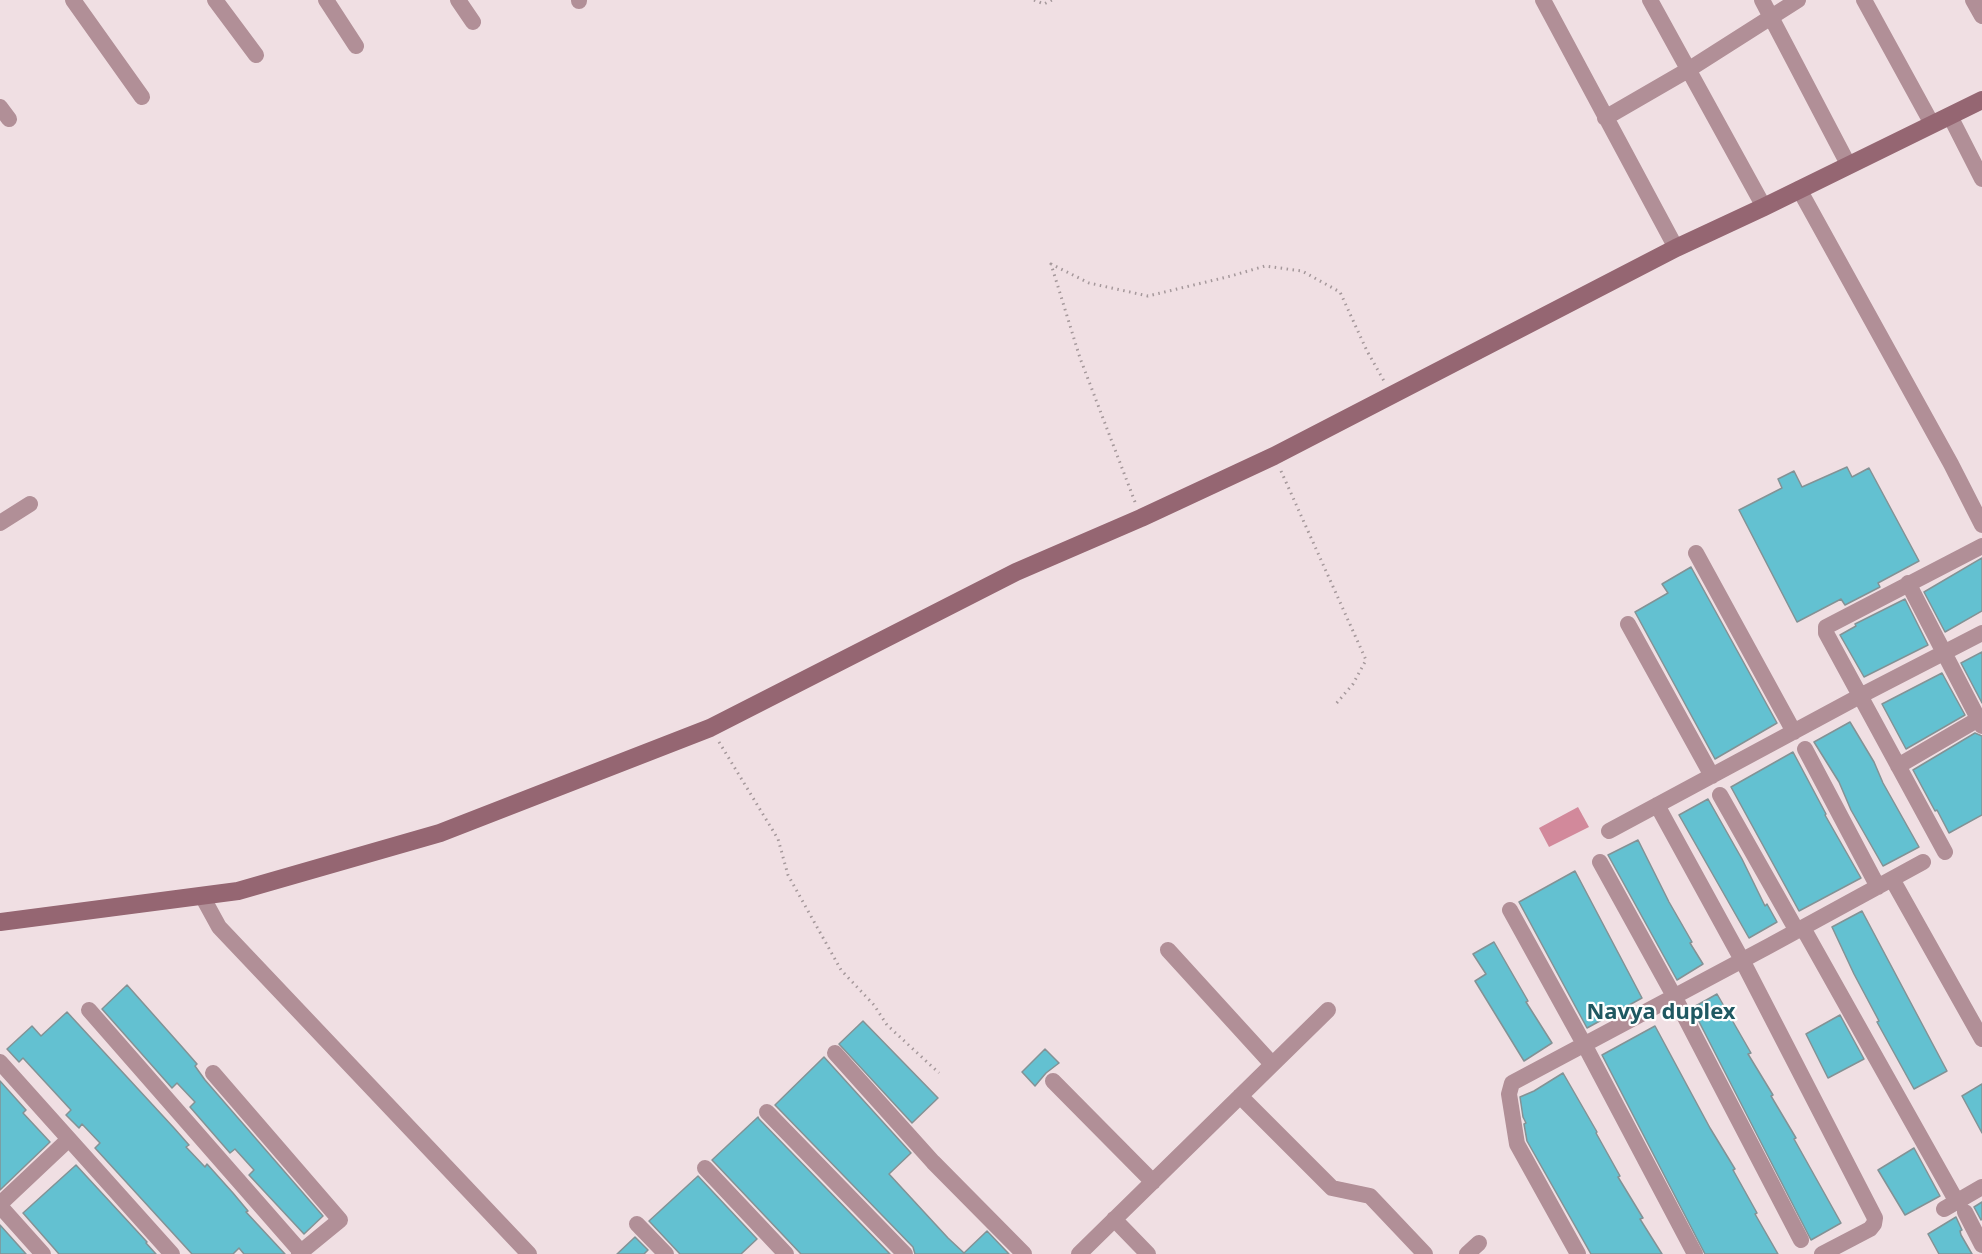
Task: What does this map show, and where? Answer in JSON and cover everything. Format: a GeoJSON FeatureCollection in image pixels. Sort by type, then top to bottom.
{"type":"FeatureCollection","features":[{"type":"Feature","properties":{"kind":"street"},"geometry":{"type":"LineString","coordinates":[[73,0],[142,97]]}},
{"type":"Feature","properties":{"kind":"street"},"geometry":{"type":"LineString","coordinates":[[215,0],[256,55]]}},
{"type":"Feature","properties":{"kind":"street"},"geometry":{"type":"LineString","coordinates":[[326,0],[356,46]]}},
{"type":"Feature","properties":{"kind":"street"},"geometry":{"type":"LineString","coordinates":[[458,0],[473,22]]}},
{"type":"Feature","properties":{"kind":"street"},"geometry":{"type":"LineString","coordinates":[[1543,0],[1676,248]]}},
{"type":"Feature","properties":{"kind":"street"},"geometry":{"type":"LineString","coordinates":[[1650,0],[1764,207]]}},
{"type":"Feature","properties":{"kind":"street"},"geometry":{"type":"LineString","coordinates":[[1762,0],[1848,164]]}},
{"type":"Feature","properties":{"kind":"street"},"geometry":{"type":"LineString","coordinates":[[1605,118],[1688,70],[1798,0]]}},
{"type":"Feature","properties":{"kind":"street"},"geometry":{"type":"LineString","coordinates":[[1864,0],[1932,124]]}},
{"type":"Feature","properties":{"kind":"street"},"geometry":{"type":"LineString","coordinates":[[1973,0],[1982,16]]}},
{"type":"Feature","properties":{"kind":"street"},"geometry":{"type":"LineString","coordinates":[[0,922],[238,891],[440,833],[710,728],[1016,572],[1141,518],[1274,456],[1676,248],[1982,100]]}},
{"type":"Feature","properties":{"kind":"street"},"geometry":{"type":"LineString","coordinates":[[1950,116],[1982,179]]}},
{"type":"Feature","properties":{"kind":"street"},"geometry":{"type":"LineString","coordinates":[[1798,189],[1951,464],[1982,525]]}},
{"type":"Feature","properties":{"kind":"street"},"geometry":{"type":"LineString","coordinates":[[0,523],[30,504]]}},
{"type":"Feature","properties":{"kind":"street"},"geometry":{"type":"LineString","coordinates":[[1945,852],[1826,633],[1826,627],[1982,546]]}},
{"type":"Feature","properties":{"kind":"street"},"geometry":{"type":"LineString","coordinates":[[1696,553],[1794,732]]}},
{"type":"Feature","properties":{"kind":"street"},"geometry":{"type":"LineString","coordinates":[[1898,766],[1981,721],[1908,584]]}},
{"type":"Feature","properties":{"kind":"street"},"geometry":{"type":"LineString","coordinates":[[1628,624],[1712,776]]}},
{"type":"Feature","properties":{"kind":"street"},"geometry":{"type":"LineString","coordinates":[[1609,831],[1982,633]]}},
{"type":"Feature","properties":{"kind":"street"},"geometry":{"type":"LineString","coordinates":[[1805,749],[1982,1039]]}},
{"type":"Feature","properties":{"kind":"street"},"geometry":{"type":"LineString","coordinates":[[1720,795],[1800,929],[1956,1208],[1982,1245]]}},
{"type":"Feature","properties":{"kind":"street"},"geometry":{"type":"LineString","coordinates":[[1657,805],[1742,960],[1875,1218],[1870,1229],[1822,1254]]}},
{"type":"Feature","properties":{"kind":"street"},"geometry":{"type":"LineString","coordinates":[[1600,862],[1674,996],[1801,1240]]}},
{"type":"Feature","properties":{"kind":"street"},"geometry":{"type":"LineString","coordinates":[[1578,1254],[1517,1144],[1509,1094],[1512,1083],[1923,862]]}},
{"type":"Feature","properties":{"kind":"street"},"geometry":{"type":"LineString","coordinates":[[202,896],[219,927],[529,1254]]}},
{"type":"Feature","properties":{"kind":"street"},"geometry":{"type":"LineString","coordinates":[[1510,910],[1695,1254]]}},
{"type":"Feature","properties":{"kind":"street"},"geometry":{"type":"LineString","coordinates":[[1168,950],[1272,1064]]}},
{"type":"Feature","properties":{"kind":"street"},"geometry":{"type":"LineString","coordinates":[[89,1010],[300,1253],[340,1220],[213,1073]]}},
{"type":"Feature","properties":{"kind":"street"},"geometry":{"type":"LineString","coordinates":[[1079,1254],[1328,1010]]}},
{"type":"Feature","properties":{"kind":"street"},"geometry":{"type":"LineString","coordinates":[[835,1053],[933,1162],[1024,1254]]}},
{"type":"Feature","properties":{"kind":"street"},"geometry":{"type":"LineString","coordinates":[[0,1062],[172,1254]]}},
{"type":"Feature","properties":{"kind":"street"},"geometry":{"type":"LineString","coordinates":[[1053,1081],[1153,1182]]}},
{"type":"Feature","properties":{"kind":"street"},"geometry":{"type":"LineString","coordinates":[[1240,1096],[1332,1188],[1371,1196],[1425,1254]]}},
{"type":"Feature","properties":{"kind":"street"},"geometry":{"type":"LineString","coordinates":[[766,1112],[905,1254]]}},
{"type":"Feature","properties":{"kind":"street"},"geometry":{"type":"LineString","coordinates":[[43,1254],[0,1205],[69,1139]]}},
{"type":"Feature","properties":{"kind":"street"},"geometry":{"type":"LineString","coordinates":[[705,1168],[786,1254]]}},
{"type":"Feature","properties":{"kind":"street"},"geometry":{"type":"LineString","coordinates":[[1956,1208],[1982,1187]]}},
{"type":"Feature","properties":{"kind":"street"},"geometry":{"type":"LineString","coordinates":[[1114,1219],[1148,1254]]}},
{"type":"Feature","properties":{"kind":"street"},"geometry":{"type":"LineString","coordinates":[[637,1224],[666,1254]]}},
{"type":"Feature","properties":{"kind":"path"},"geometry":{"type":"LineString","coordinates":[[1034,0],[1044,4],[1052,0]]}},
{"type":"Feature","properties":{"kind":"path"},"geometry":{"type":"LineString","coordinates":[[1141,518],[1080,358],[1051,264],[1089,283],[1148,296],[1265,266],[1302,271],[1340,292],[1367,351],[1392,395]]}},
{"type":"Feature","properties":{"kind":"path"},"geometry":{"type":"LineString","coordinates":[[1274,456],[1366,660],[1353,684],[1335,705]]}},
{"type":"Feature","properties":{"kind":"path"},"geometry":{"type":"LineString","coordinates":[[710,728],[778,839],[789,875],[841,970],[874,1005],[886,1025],[939,1073]]}},
{"type":"Feature","properties":{"kind":"shaded area"},"geometry":{"type":"Polygon","coordinates":[[[1578,807],[1589,827],[1549,847],[1539,828],[1578,807]]]}},
{"type":"Feature","properties":{"kind":"building"},"geometry":{"type":"Polygon","coordinates":[[[1847,467],[1852,477],[1869,468],[1919,561],[1878,583],[1880,587],[1845,605],[1841,599],[1797,622],[1739,510],[1782,488],[1778,479],[1794,471],[1802,487],[1847,467]]]}},
{"type":"Feature","properties":{"kind":"building"},"geometry":{"type":"Polygon","coordinates":[[[1982,558],[1982,611],[1945,632],[1924,592],[1982,558]]]}},
{"type":"Feature","properties":{"kind":"building"},"geometry":{"type":"Polygon","coordinates":[[[1691,567],[1777,723],[1715,759],[1635,612],[1668,593],[1662,584],[1691,567]]]}},
{"type":"Feature","properties":{"kind":"building"},"geometry":{"type":"Polygon","coordinates":[[[1905,599],[1928,645],[1864,677],[1840,635],[1856,626],[1855,624],[1905,599]]]}},
{"type":"Feature","properties":{"kind":"building"},"geometry":{"type":"Polygon","coordinates":[[[1982,652],[1982,703],[1961,663],[1982,652]]]}},
{"type":"Feature","properties":{"kind":"building"},"geometry":{"type":"Polygon","coordinates":[[[1942,673],[1965,715],[1906,749],[1882,704],[1942,673]]]}},
{"type":"Feature","properties":{"kind":"building"},"geometry":{"type":"Polygon","coordinates":[[[1850,722],[1919,847],[1883,866],[1851,810],[1839,782],[1814,742],[1850,722]]]}},
{"type":"Feature","properties":{"kind":"building"},"geometry":{"type":"Polygon","coordinates":[[[1975,733],[1982,736],[1982,815],[1949,833],[1913,770],[1975,733]]]}},
{"type":"Feature","properties":{"kind":"building"},"geometry":{"type":"Polygon","coordinates":[[[1793,752],[1861,878],[1799,911],[1731,787],[1793,752]]]}},
{"type":"Feature","properties":{"kind":"building"},"geometry":{"type":"Polygon","coordinates":[[[1708,799],[1765,906],[1767,904],[1777,922],[1749,938],[1679,815],[1708,799]]]}},
{"type":"Feature","properties":{"kind":"building"},"geometry":{"type":"Polygon","coordinates":[[[1638,840],[1703,964],[1677,980],[1608,855],[1638,840]]]}},
{"type":"Feature","properties":{"kind":"building"},"geometry":{"type":"Polygon","coordinates":[[[1575,871],[1642,998],[1587,1028],[1519,902],[1575,871]]]}},
{"type":"Feature","properties":{"kind":"building"},"geometry":{"type":"Polygon","coordinates":[[[1862,911],[1947,1071],[1914,1089],[1877,1022],[1879,1021],[1832,927],[1862,911]]]}},
{"type":"Feature","properties":{"kind":"building"},"geometry":{"type":"Polygon","coordinates":[[[1494,942],[1528,1001],[1526,1002],[1552,1043],[1524,1061],[1475,981],[1486,974],[1473,954],[1494,942]]]}},
{"type":"Feature","properties":{"kind":"building"},"geometry":{"type":"Polygon","coordinates":[[[127,985],[197,1064],[195,1066],[205,1080],[323,1216],[304,1234],[249,1175],[254,1170],[235,1149],[230,1153],[190,1107],[195,1102],[177,1083],[172,1088],[102,1009],[127,985]]]}},
{"type":"Feature","properties":{"kind":"building"},"geometry":{"type":"Polygon","coordinates":[[[1717,994],[1751,1053],[1748,1054],[1773,1095],[1771,1096],[1841,1223],[1811,1240],[1692,1008],[1717,994]]]}},
{"type":"Feature","properties":{"kind":"building"},"geometry":{"type":"Polygon","coordinates":[[[67,1012],[189,1145],[186,1147],[205,1167],[207,1164],[248,1211],[246,1212],[285,1254],[244,1254],[239,1248],[233,1254],[192,1254],[95,1148],[100,1143],[82,1124],[79,1128],[66,1115],[71,1110],[23,1058],[19,1062],[7,1049],[32,1026],[41,1036],[67,1012]]]}},
{"type":"Feature","properties":{"kind":"building"},"geometry":{"type":"Polygon","coordinates":[[[1840,1015],[1864,1059],[1828,1078],[1806,1034],[1840,1015]]]}},
{"type":"Feature","properties":{"kind":"building"},"geometry":{"type":"Polygon","coordinates":[[[863,1021],[938,1098],[912,1123],[839,1044],[863,1021]]]}},
{"type":"Feature","properties":{"kind":"building"},"geometry":{"type":"Polygon","coordinates":[[[1655,1026],[1710,1128],[1735,1169],[1733,1170],[1757,1213],[1755,1214],[1778,1254],[1705,1254],[1602,1055],[1655,1026]]]}},
{"type":"Feature","properties":{"kind":"building"},"geometry":{"type":"Polygon","coordinates":[[[1045,1049],[1059,1063],[1035,1086],[1022,1072],[1045,1049]]]}},
{"type":"Feature","properties":{"kind":"building"},"geometry":{"type":"Polygon","coordinates":[[[824,1057],[911,1153],[889,1174],[948,1238],[964,1253],[987,1231],[1009,1254],[915,1254],[913,1247],[775,1105],[824,1057]]]}},
{"type":"Feature","properties":{"kind":"building"},"geometry":{"type":"Polygon","coordinates":[[[1563,1073],[1597,1132],[1620,1176],[1618,1177],[1643,1218],[1640,1219],[1662,1254],[1591,1254],[1527,1141],[1524,1124],[1526,1123],[1520,1097],[1563,1073]]]}},
{"type":"Feature","properties":{"kind":"building"},"geometry":{"type":"Polygon","coordinates":[[[0,1081],[26,1110],[23,1113],[50,1142],[0,1190],[0,1081]]]}},
{"type":"Feature","properties":{"kind":"building"},"geometry":{"type":"Polygon","coordinates":[[[1982,1084],[1982,1133],[1962,1096],[1982,1084]]]}},
{"type":"Feature","properties":{"kind":"building"},"geometry":{"type":"Polygon","coordinates":[[[758,1117],[890,1254],[801,1254],[712,1160],[758,1117]]]}},
{"type":"Feature","properties":{"kind":"building"},"geometry":{"type":"Polygon","coordinates":[[[1914,1148],[1940,1196],[1905,1215],[1878,1170],[1914,1148]]]}},
{"type":"Feature","properties":{"kind":"building"},"geometry":{"type":"Polygon","coordinates":[[[76,1165],[156,1254],[59,1254],[23,1213],[76,1165]]]}},
{"type":"Feature","properties":{"kind":"building"},"geometry":{"type":"Polygon","coordinates":[[[698,1176],[757,1239],[741,1254],[680,1254],[649,1221],[698,1176]]]}},
{"type":"Feature","properties":{"kind":"building"},"geometry":{"type":"Polygon","coordinates":[[[1982,1202],[1982,1219],[1981,1220],[1974,1207],[1982,1202]]]}},
{"type":"Feature","properties":{"kind":"building"},"geometry":{"type":"Polygon","coordinates":[[[1956,1217],[1962,1230],[1961,1235],[1972,1254],[1939,1254],[1928,1234],[1956,1217]]]}},
{"type":"Feature","properties":{"kind":"building"},"geometry":{"type":"Polygon","coordinates":[[[0,1225],[18,1245],[26,1254],[0,1254],[0,1225]]]}},
{"type":"Feature","properties":{"kind":"building"},"geometry":{"type":"Polygon","coordinates":[[[635,1237],[648,1250],[644,1254],[617,1254],[635,1237]]]}},
{"type":"Feature","properties":{"kind":"district","name":"Navya duplex"},"geometry":{"type":"Point","coordinates":[1661,1013]}}]}
